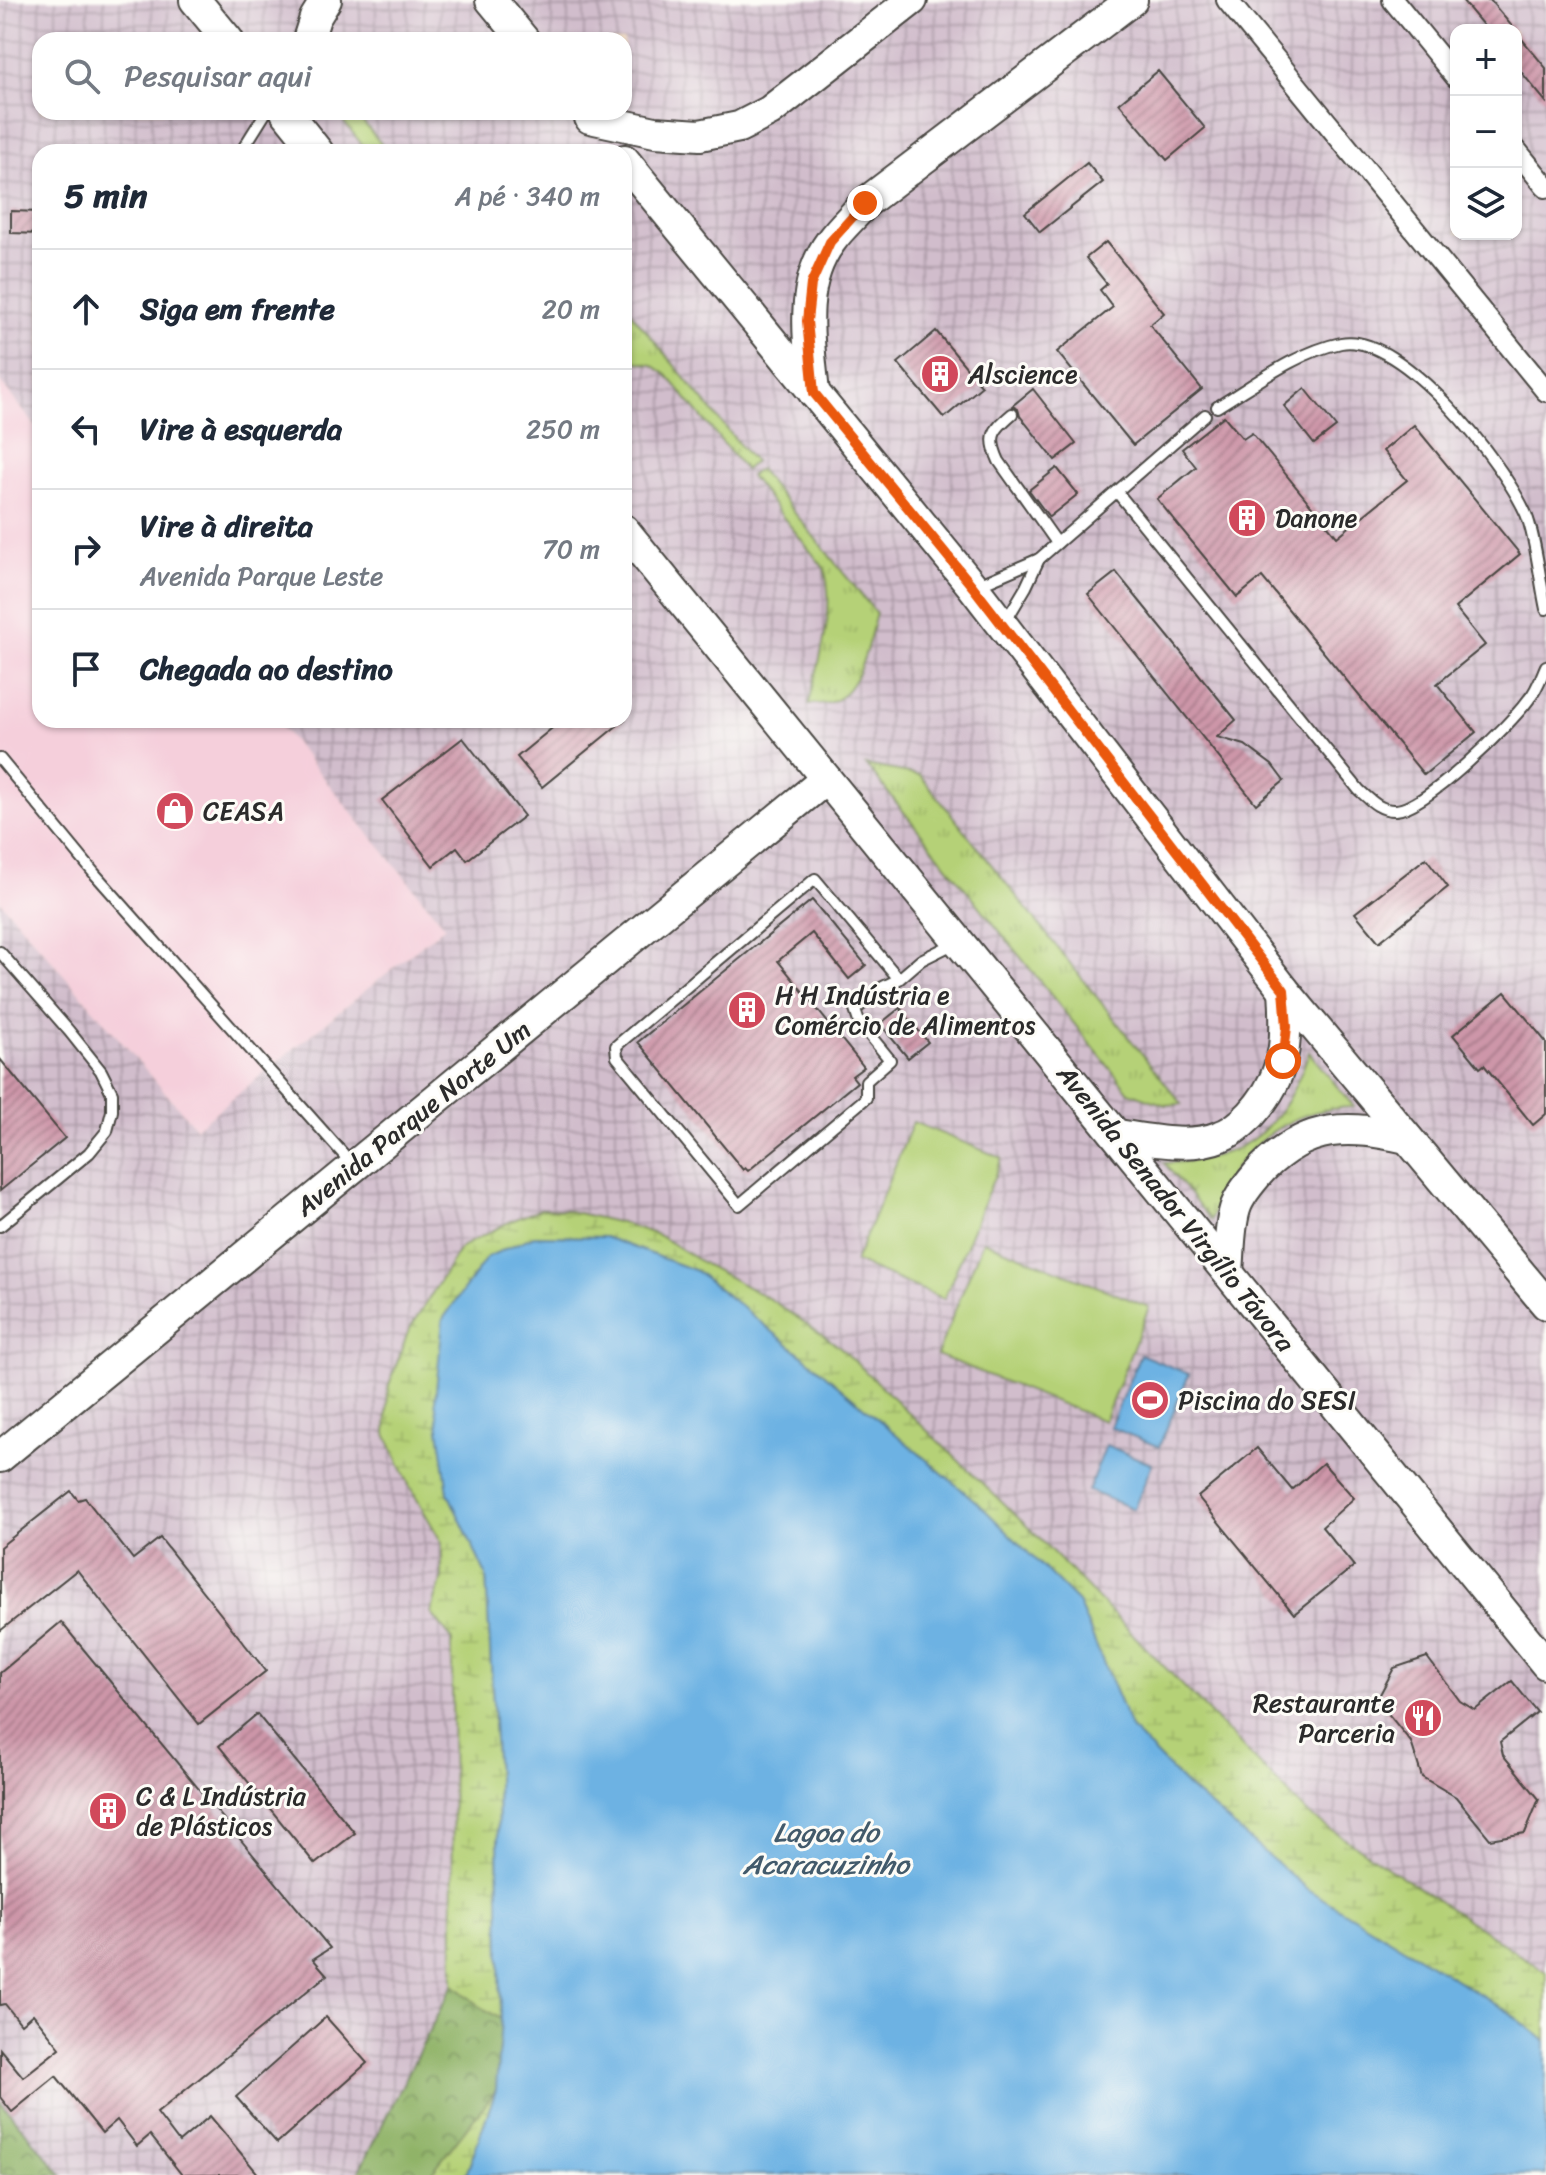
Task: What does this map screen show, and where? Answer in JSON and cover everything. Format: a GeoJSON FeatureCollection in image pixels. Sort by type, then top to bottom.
{"type":"FeatureCollection","features":[{"type":"Feature","properties":{"kind":"main road"},"geometry":{"type":"LineString","coordinates":[[195,0],[221,32]]}},
{"type":"Feature","properties":{"kind":"main road"},"geometry":{"type":"LineString","coordinates":[[311,32],[326,0]]}},
{"type":"Feature","properties":{"kind":"main road"},"geometry":{"type":"LineString","coordinates":[[491,0],[517,32]]}},
{"type":"Feature","properties":{"kind":"main road"},"geometry":{"type":"LineString","coordinates":[[608,120],[655,132],[700,135],[739,127],[770,111],[912,0]]}},
{"type":"Feature","properties":{"kind":"main road"},"geometry":{"type":"LineString","coordinates":[[814,393],[807,321],[811,284],[830,242],[865,203],[1132,0]]}},
{"type":"Feature","properties":{"kind":"main road"},"geometry":{"type":"LineString","coordinates":[[292,120],[312,144]]}},
{"type":"Feature","properties":{"kind":"main road"},"geometry":{"type":"LineString","coordinates":[[309,120],[313,144]]}},
{"type":"Feature","properties":{"kind":"main road"},"geometry":{"type":"LineString","coordinates":[[592,120],[612,144]]}},
{"type":"Feature","properties":{"kind":"main road"},"geometry":{"type":"LineString","coordinates":[[632,170],[973,587],[1284,990],[1546,1304]]}},
{"type":"Feature","properties":{"kind":"main road","name":"Avenida Senador Virgílio Távora"},"geometry":{"type":"LineString","coordinates":[[632,540],[1546,1664]]}},
{"type":"Feature","properties":{"kind":"main road","name":"Avenida Parque Norte Um"},"geometry":{"type":"LineString","coordinates":[[0,1457],[826,779]]}},
{"type":"Feature","properties":{"kind":"main road"},"geometry":{"type":"LineString","coordinates":[[1118,1135],[1154,1141],[1196,1141],[1222,1136],[1242,1122],[1273,1087],[1283,1061],[1287,1027],[1284,990]]}},
{"type":"Feature","properties":{"kind":"main road"},"geometry":{"type":"LineString","coordinates":[[1228,1271],[1236,1206],[1258,1174],[1277,1155],[1293,1144],[1333,1129],[1375,1131],[1407,1138]]}},
{"type":"Feature","properties":{"kind":"street"},"geometry":{"type":"LineString","coordinates":[[1227,0],[1546,391]]}},
{"type":"Feature","properties":{"kind":"street"},"geometry":{"type":"LineString","coordinates":[[1393,0],[1450,70]]}},
{"type":"Feature","properties":{"kind":"street"},"geometry":{"type":"LineString","coordinates":[[1522,157],[1546,187]]}},
{"type":"Feature","properties":{"kind":"lane"},"geometry":{"type":"LineString","coordinates":[[246,144],[261,120]]}},
{"type":"Feature","properties":{"kind":"lane"},"geometry":{"type":"LineString","coordinates":[[1217,407],[1307,354],[1344,342],[1374,345],[1406,365],[1484,446],[1505,476],[1527,516],[1546,609]]}},
{"type":"Feature","properties":{"kind":"lane"},"geometry":{"type":"LineString","coordinates":[[1012,414],[994,432],[991,439],[993,448],[1057,543]]}},
{"type":"Feature","properties":{"kind":"lane"},"geometry":{"type":"LineString","coordinates":[[973,587],[1039,559],[1205,415]]}},
{"type":"Feature","properties":{"kind":"lane"},"geometry":{"type":"LineString","coordinates":[[1117,492],[1359,790],[1375,805],[1386,810],[1399,810],[1414,804],[1437,788],[1504,728],[1531,697],[1546,666]]}},
{"type":"Feature","properties":{"kind":"lane"},"geometry":{"type":"LineString","coordinates":[[1002,626],[1039,559]]}},
{"type":"Feature","properties":{"kind":"lane"},"geometry":{"type":"LineString","coordinates":[[0,759],[94,873],[354,1166]]}},
{"type":"Feature","properties":{"kind":"lane"},"geometry":{"type":"LineString","coordinates":[[899,979],[815,879],[616,1046],[617,1057],[739,1205],[866,1098],[866,1081],[890,1060],[859,1022],[855,1010],[883,987],[899,979],[921,960],[959,942]]}},
{"type":"Feature","properties":{"kind":"lane"},"geometry":{"type":"LineString","coordinates":[[0,952],[101,1071],[112,1093],[112,1111],[107,1131],[89,1153],[0,1226]]}},
{"type":"Feature","properties":{"kind":"shaded area"},"geometry":{"type":"Polygon","coordinates":[[[0,0],[1546,0],[1546,2175],[0,2175],[0,901],[196,1128],[445,926],[283,728],[632,728],[632,144],[32,144],[32,421],[0,382],[0,0]]]}},
{"type":"Feature","properties":{"kind":"shaded area","name":"CEASA"},"geometry":{"type":"Polygon","coordinates":[[[0,382],[32,421],[32,728],[283,728],[445,926],[196,1128],[0,901],[0,382]]]}},
{"type":"Feature","properties":{"kind":"green space"},"geometry":{"type":"Polygon","coordinates":[[[362,120],[381,144],[362,144],[344,122],[362,120]]]}},
{"type":"Feature","properties":{"kind":"green space"},"geometry":{"type":"Polygon","coordinates":[[[632,314],[754,462],[745,470],[667,375],[652,365],[632,361],[632,314]]]}},
{"type":"Feature","properties":{"kind":"green space"},"geometry":{"type":"Polygon","coordinates":[[[759,469],[876,613],[856,678],[840,698],[829,703],[809,704],[827,619],[824,568],[750,476],[759,469]]]}},
{"type":"Feature","properties":{"kind":"green space"},"geometry":{"type":"Polygon","coordinates":[[[866,765],[920,775],[1182,1104],[1165,1105],[1129,1092],[866,765]]]}},
{"type":"Feature","properties":{"kind":"green space"},"geometry":{"type":"Polygon","coordinates":[[[1309,1052],[1354,1107],[1328,1109],[1304,1116],[1263,1139],[1231,1174],[1211,1220],[1164,1163],[1218,1156],[1258,1135],[1287,1101],[1309,1052]]]}},
{"type":"Feature","properties":{"kind":"green space"},"geometry":{"type":"Polygon","coordinates":[[[913,1122],[1002,1158],[944,1299],[855,1262],[913,1122]]]}},
{"type":"Feature","properties":{"kind":"green space"},"geometry":{"type":"Polygon","coordinates":[[[541,1209],[565,1210],[658,1235],[770,1299],[840,1347],[1034,1533],[1309,1815],[1546,1972],[1546,2042],[1509,2012],[1307,1889],[1189,1788],[1131,1729],[1078,1602],[980,1505],[802,1355],[696,1271],[605,1237],[534,1236],[487,1257],[443,1319],[448,1493],[486,1575],[497,1777],[501,2019],[478,2005],[453,1984],[452,1639],[431,1613],[442,1578],[442,1543],[410,1487],[386,1434],[388,1388],[408,1332],[461,1247],[541,1209]]]}},
{"type":"Feature","properties":{"kind":"green space"},"geometry":{"type":"Polygon","coordinates":[[[983,1241],[1149,1307],[1104,1421],[937,1355],[983,1241]]]}},
{"type":"Feature","properties":{"kind":"green space"},"geometry":{"type":"Polygon","coordinates":[[[453,1984],[501,2019],[496,2090],[430,2175],[357,2175],[453,1984]]]}},
{"type":"Feature","properties":{"kind":"green space"},"geometry":{"type":"Polygon","coordinates":[[[496,2090],[466,2175],[430,2175],[496,2090]]]}},
{"type":"Feature","properties":{"kind":"green space"},"geometry":{"type":"Polygon","coordinates":[[[0,2101],[62,2175],[0,2175],[0,2101]]]}},
{"type":"Feature","properties":{"kind":"water","name":"Lagoa do Acaracuzinho"},"geometry":{"type":"Polygon","coordinates":[[[534,1236],[605,1237],[696,1271],[802,1355],[980,1505],[1078,1602],[1131,1729],[1189,1788],[1307,1889],[1509,2012],[1546,2042],[1546,2175],[466,2175],[496,2090],[501,2019],[497,1777],[486,1575],[448,1493],[435,1401],[443,1319],[487,1257],[534,1236]]]}},
{"type":"Feature","properties":{"kind":"water","name":"Piscina do SESI"},"geometry":{"type":"Polygon","coordinates":[[[1140,1354],[1189,1374],[1159,1447],[1110,1427],[1140,1354]]]}},
{"type":"Feature","properties":{"kind":"water"},"geometry":{"type":"Polygon","coordinates":[[[1106,1445],[1152,1464],[1134,1509],[1088,1491],[1106,1445]]]}},
{"type":"Feature","properties":{"kind":"building"},"geometry":{"type":"Polygon","coordinates":[[[1462,0],[1490,0],[1510,24],[1482,24],[1462,0]]]}},
{"type":"Feature","properties":{"kind":"building"},"geometry":{"type":"Polygon","coordinates":[[[1522,39],[1546,68],[1546,102],[1522,73],[1522,39]]]}},
{"type":"Feature","properties":{"kind":"building"},"geometry":{"type":"Polygon","coordinates":[[[1158,71],[1205,128],[1167,160],[1119,103],[1158,71]]]}},
{"type":"Feature","properties":{"kind":"building"},"geometry":{"type":"Polygon","coordinates":[[[1087,163],[1103,182],[1040,232],[1025,213],[1087,163]]]}},
{"type":"Feature","properties":{"kind":"building"},"geometry":{"type":"Polygon","coordinates":[[[11,211],[32,212],[32,234],[11,233],[11,211]]]}},
{"type":"Feature","properties":{"kind":"building"},"geometry":{"type":"Polygon","coordinates":[[[1106,242],[1164,313],[1150,325],[1202,389],[1133,445],[1057,352],[1113,307],[1100,290],[1107,284],[1086,258],[1106,242]]]}},
{"type":"Feature","properties":{"kind":"building","name":"Alscience"},"geometry":{"type":"Polygon","coordinates":[[[936,331],[982,386],[944,418],[898,363],[936,331]]]}},
{"type":"Feature","properties":{"kind":"building"},"geometry":{"type":"Polygon","coordinates":[[[1305,388],[1336,427],[1314,444],[1284,406],[1305,388]]]}},
{"type":"Feature","properties":{"kind":"building"},"geometry":{"type":"Polygon","coordinates":[[[1033,389],[1076,444],[1055,460],[1020,416],[1018,409],[1012,406],[1033,389]]]}},
{"type":"Feature","properties":{"kind":"building","name":"Danone"},"geometry":{"type":"Polygon","coordinates":[[[1224,416],[1243,439],[1252,433],[1337,537],[1407,480],[1383,451],[1414,425],[1520,554],[1455,608],[1485,645],[1437,684],[1476,732],[1424,775],[1262,577],[1237,597],[1157,499],[1196,467],[1182,449],[1224,416]]]}},
{"type":"Feature","properties":{"kind":"building"},"geometry":{"type":"Polygon","coordinates":[[[1057,468],[1078,494],[1049,517],[1029,490],[1057,468]]]}},
{"type":"Feature","properties":{"kind":"building"},"geometry":{"type":"Polygon","coordinates":[[[1116,572],[1236,720],[1217,737],[1245,745],[1272,765],[1284,781],[1256,804],[1088,594],[1116,572]]]}},
{"type":"Feature","properties":{"kind":"building"},"geometry":{"type":"Polygon","coordinates":[[[552,728],[614,728],[542,787],[517,757],[552,728]]]}},
{"type":"Feature","properties":{"kind":"building"},"geometry":{"type":"Polygon","coordinates":[[[463,738],[524,816],[467,860],[457,847],[433,866],[382,800],[463,738]]]}},
{"type":"Feature","properties":{"kind":"building"},"geometry":{"type":"Polygon","coordinates":[[[1426,858],[1448,887],[1379,942],[1355,913],[1426,858]]]}},
{"type":"Feature","properties":{"kind":"building","name":"H H Indústria e Comércio de Alimentos"},"geometry":{"type":"Polygon","coordinates":[[[812,900],[866,965],[849,979],[812,933],[778,961],[864,1067],[852,1076],[857,1082],[748,1171],[743,1170],[638,1042],[812,900]]]}},
{"type":"Feature","properties":{"kind":"building"},"geometry":{"type":"Polygon","coordinates":[[[1505,992],[1546,1042],[1546,1114],[1533,1125],[1484,1065],[1480,1068],[1453,1035],[1505,992]]]}},
{"type":"Feature","properties":{"kind":"building","name":"H H Indústria e Comércio de Alimentos"},"geometry":{"type":"Polygon","coordinates":[[[900,1008],[928,1042],[908,1058],[880,1024],[900,1008]]]}},
{"type":"Feature","properties":{"kind":"building"},"geometry":{"type":"Polygon","coordinates":[[[0,1059],[65,1138],[0,1191],[0,1059]]]}},
{"type":"Feature","properties":{"kind":"building"},"geometry":{"type":"Polygon","coordinates":[[[1257,1448],[1292,1490],[1323,1463],[1354,1498],[1322,1527],[1354,1566],[1294,1614],[1198,1497],[1257,1448]]]}},
{"type":"Feature","properties":{"kind":"building","name":"C & L Indústria de Plásticos"},"geometry":{"type":"Polygon","coordinates":[[[71,1491],[78,1500],[85,1498],[133,1559],[160,1538],[266,1671],[199,1724],[77,1570],[0,1631],[0,1547],[71,1491]]]}},
{"type":"Feature","properties":{"kind":"building","name":"C & L Indústria de Plásticos"},"geometry":{"type":"Polygon","coordinates":[[[61,1622],[330,1948],[313,1959],[327,1975],[157,2113],[179,2142],[210,2116],[259,2175],[182,2175],[150,2135],[137,2146],[117,2120],[102,2133],[56,2076],[12,2112],[0,2097],[0,2049],[23,2077],[60,2048],[33,2014],[21,2024],[5,2004],[0,2005],[0,1673],[61,1622]]]}},
{"type":"Feature","properties":{"kind":"building"},"geometry":{"type":"Polygon","coordinates":[[[1427,1657],[1460,1701],[1475,1710],[1512,1681],[1537,1712],[1500,1742],[1503,1755],[1539,1799],[1525,1833],[1490,1839],[1456,1797],[1422,1777],[1411,1742],[1377,1700],[1394,1668],[1427,1657]]]}},
{"type":"Feature","properties":{"kind":"building","name":"C & L Indústria de Plásticos"},"geometry":{"type":"Polygon","coordinates":[[[257,1714],[355,1833],[315,1864],[219,1746],[257,1714]]]}},
{"type":"Feature","properties":{"kind":"building"},"geometry":{"type":"Polygon","coordinates":[[[326,2017],[367,2063],[277,2143],[236,2097],[326,2017]]]}},
{"type":"Feature","properties":{"kind":"place","name":"Alscience"},"geometry":{"type":"Point","coordinates":[940,374]}},
{"type":"Feature","properties":{"kind":"place","name":"Danone"},"geometry":{"type":"Point","coordinates":[1247,518]}},
{"type":"Feature","properties":{"kind":"place","name":"CEASA"},"geometry":{"type":"Point","coordinates":[175,811]}},
{"type":"Feature","properties":{"kind":"place","name":"H H Indústria e Comércio de Alimentos"},"geometry":{"type":"Point","coordinates":[747,1010]}},
{"type":"Feature","properties":{"kind":"place","name":"Piscina do SESI"},"geometry":{"type":"Point","coordinates":[1150,1400]}},
{"type":"Feature","properties":{"kind":"place","name":"Restaurante Parceria"},"geometry":{"type":"Point","coordinates":[1423,1718]}},
{"type":"Feature","properties":{"kind":"place","name":"C & L Indústria de Plásticos"},"geometry":{"type":"Point","coordinates":[108,1811]}},
{"type":"Feature","properties":{"kind":"route"},"geometry":{"type":"LineString","coordinates":[[865,203],[830,242],[811,284],[807,321],[814,393],[973,587],[1284,990],[1287,1027],[1283,1061]]}}]}
